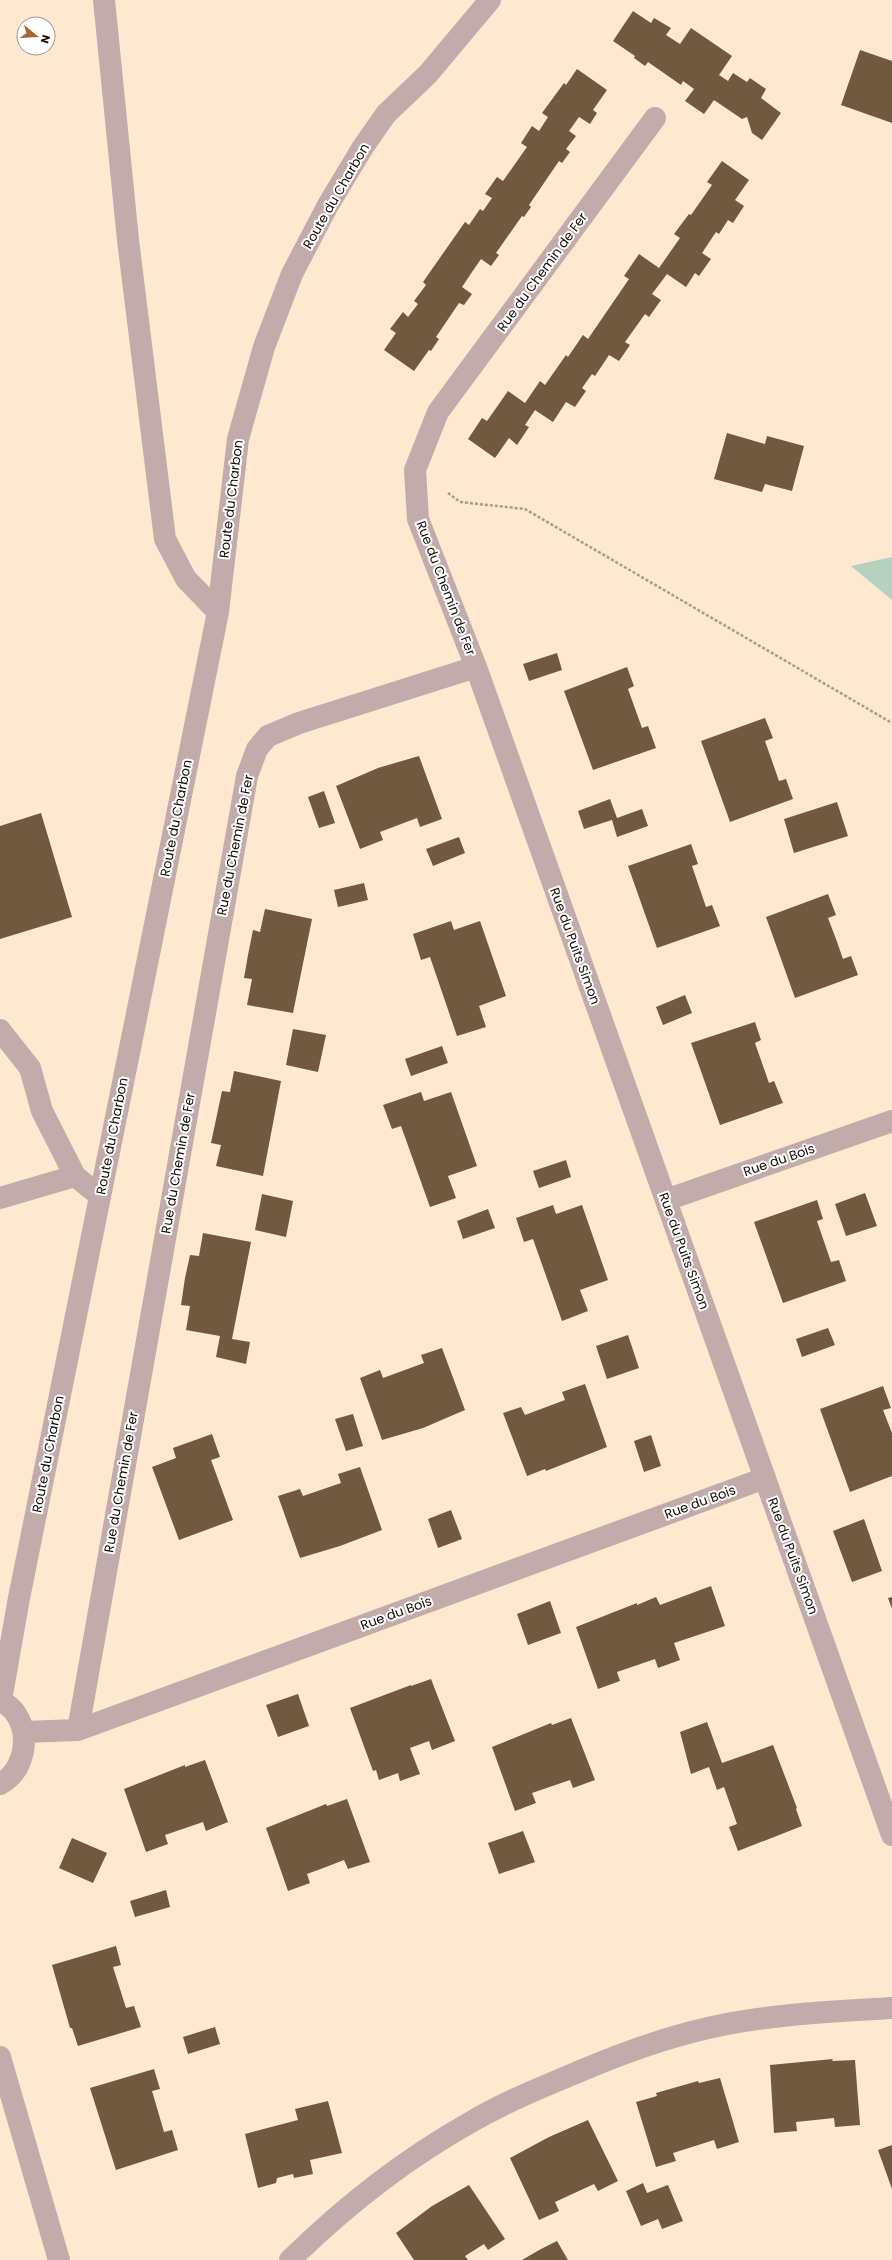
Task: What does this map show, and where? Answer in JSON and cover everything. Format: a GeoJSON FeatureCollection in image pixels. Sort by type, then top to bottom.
{"type":"FeatureCollection","features":[{"type":"Feature","properties":{"kind":"street"},"geometry":{"type":"LineString","coordinates":[[104,0],[128,240],[165,539],[186,579],[218,612]]}},
{"type":"Feature","properties":{"kind":"street","name":"Route du Charbon"},"geometry":{"type":"LineString","coordinates":[[0,1700],[19,1598],[218,612],[238,439],[264,347],[292,274],[328,205],[363,147],[386,114],[428,74],[490,0]]}},
{"type":"Feature","properties":{"kind":"street","name":"Rue du Chemin de Fer"},"geometry":{"type":"LineString","coordinates":[[78,1730],[247,776],[257,749],[268,736],[299,723],[476,667],[418,520],[415,470],[438,412],[655,118]]}},
{"type":"Feature","properties":{"kind":"street","name":"Rue du Puits Simon"},"geometry":{"type":"LineString","coordinates":[[476,667],[892,1835]]}},
{"type":"Feature","properties":{"kind":"street"},"geometry":{"type":"LineString","coordinates":[[0,1030],[30,1068],[42,1111],[75,1176],[100,1196]]}},
{"type":"Feature","properties":{"kind":"street","name":"Rue du Bois"},"geometry":{"type":"LineString","coordinates":[[666,1200],[892,1121]]}},
{"type":"Feature","properties":{"kind":"street"},"geometry":{"type":"LineString","coordinates":[[0,1198],[75,1176]]}},
{"type":"Feature","properties":{"kind":"street","name":"Rue du Bois"},"geometry":{"type":"LineString","coordinates":[[24,1732],[78,1730],[765,1478]]}},
{"type":"Feature","properties":{"kind":"street"},"geometry":{"type":"LineString","coordinates":[[0,1700],[16,1713],[24,1732],[23,1757],[9,1779],[0,1784]]}},
{"type":"Feature","properties":{"kind":"street"},"geometry":{"type":"LineString","coordinates":[[290,2260],[320,2230],[384,2178],[471,2122],[548,2084],[619,2054],[707,2028],[769,2016],[892,2008]]}},
{"type":"Feature","properties":{"kind":"street"},"geometry":{"type":"LineString","coordinates":[[0,2057],[59,2260]]}},
{"type":"Feature","properties":{"kind":"path"},"geometry":{"type":"LineString","coordinates":[[415,470],[460,502],[525,509],[892,723]]}},
{"type":"Feature","properties":{"kind":"green space"},"geometry":{"type":"Polygon","coordinates":[[[892,557],[892,600],[851,566],[892,557]]]}},
{"type":"Feature","properties":{"kind":"building"},"geometry":{"type":"Polygon","coordinates":[[[633,11],[651,23],[654,18],[671,28],[666,35],[680,44],[691,28],[732,56],[719,75],[728,81],[733,73],[747,82],[750,78],[766,89],[761,98],[781,113],[762,140],[752,133],[747,117],[742,119],[714,100],[704,114],[685,101],[694,89],[683,81],[681,85],[648,62],[645,66],[634,58],[635,56],[613,41],[633,11]]]}},
{"type":"Feature","properties":{"kind":"building"},"geometry":{"type":"Polygon","coordinates":[[[860,50],[892,61],[892,123],[841,105],[860,50]]]}},
{"type":"Feature","properties":{"kind":"building"},"geometry":{"type":"Polygon","coordinates":[[[577,69],[607,90],[593,110],[597,113],[590,124],[579,117],[569,131],[576,136],[566,149],[570,152],[562,163],[559,161],[529,205],[531,207],[524,217],[522,216],[496,253],[499,255],[491,266],[481,259],[462,287],[472,294],[464,305],[459,303],[436,337],[439,339],[414,371],[384,350],[396,333],[390,329],[403,312],[408,317],[418,304],[414,301],[426,285],[423,282],[465,222],[469,225],[480,209],[483,211],[492,198],[485,194],[497,177],[503,181],[527,147],[521,143],[532,126],[539,131],[548,117],[542,113],[564,83],[566,85],[577,69]]]}},
{"type":"Feature","properties":{"kind":"building"},"geometry":{"type":"Polygon","coordinates":[[[722,161],[749,180],[735,200],[744,206],[733,223],[728,220],[719,234],[716,232],[702,253],[711,259],[699,276],[695,273],[686,287],[667,274],[652,294],[661,300],[649,317],[645,314],[625,342],[630,345],[619,361],[609,355],[595,376],[592,374],[582,388],[586,391],[575,407],[566,402],[553,422],[535,410],[525,425],[529,427],[517,445],[509,438],[495,458],[468,439],[482,418],[487,421],[508,391],[525,403],[540,381],[545,385],[566,355],[568,357],[583,335],[588,339],[629,279],[624,276],[639,254],[659,268],[680,238],[674,234],[689,214],[691,215],[712,185],[707,182],[722,161]]]}},
{"type":"Feature","properties":{"kind":"building"},"geometry":{"type":"Polygon","coordinates":[[[727,433],[765,444],[767,436],[804,446],[792,491],[765,484],[762,492],[714,479],[727,433]]]}},
{"type":"Feature","properties":{"kind":"building"},"geometry":{"type":"Polygon","coordinates":[[[557,653],[562,670],[529,681],[523,664],[557,653]]]}},
{"type":"Feature","properties":{"kind":"building"},"geometry":{"type":"Polygon","coordinates":[[[627,667],[634,686],[628,689],[642,728],[648,726],[656,748],[593,770],[564,691],[627,667]]]}},
{"type":"Feature","properties":{"kind":"building"},"geometry":{"type":"Polygon","coordinates":[[[765,718],[773,738],[765,741],[779,781],[786,779],[793,799],[730,822],[701,741],[765,718]]]}},
{"type":"Feature","properties":{"kind":"building"},"geometry":{"type":"Polygon","coordinates":[[[419,756],[442,819],[420,827],[417,818],[380,832],[383,840],[360,849],[336,786],[378,768],[419,756]]]}},
{"type":"Feature","properties":{"kind":"building"},"geometry":{"type":"Polygon","coordinates":[[[324,791],[335,823],[319,828],[308,797],[324,791]]]}},
{"type":"Feature","properties":{"kind":"building"},"geometry":{"type":"Polygon","coordinates":[[[610,799],[617,818],[642,809],[648,826],[617,837],[612,820],[584,829],[578,811],[610,799]]]}},
{"type":"Feature","properties":{"kind":"building"},"geometry":{"type":"Polygon","coordinates":[[[837,802],[848,836],[794,853],[784,819],[837,802]]]}},
{"type":"Feature","properties":{"kind":"building"},"geometry":{"type":"Polygon","coordinates":[[[41,813],[72,917],[0,939],[0,826],[41,813]]]}},
{"type":"Feature","properties":{"kind":"building"},"geometry":{"type":"Polygon","coordinates":[[[459,837],[465,853],[433,866],[426,849],[459,837]]]}},
{"type":"Feature","properties":{"kind":"building"},"geometry":{"type":"Polygon","coordinates":[[[691,844],[698,864],[692,866],[706,907],[712,905],[720,926],[657,948],[628,866],[691,844]]]}},
{"type":"Feature","properties":{"kind":"building"},"geometry":{"type":"Polygon","coordinates":[[[364,883],[368,900],[338,907],[334,890],[364,883]]]}},
{"type":"Feature","properties":{"kind":"building"},"geometry":{"type":"Polygon","coordinates":[[[828,894],[836,915],[828,918],[843,959],[851,956],[858,975],[795,998],[766,917],[828,894]]]}},
{"type":"Feature","properties":{"kind":"building"},"geometry":{"type":"Polygon","coordinates":[[[265,909],[312,919],[293,1013],[247,1005],[252,979],[244,978],[248,955],[253,930],[260,932],[265,909]]]}},
{"type":"Feature","properties":{"kind":"building"},"geometry":{"type":"Polygon","coordinates":[[[451,921],[454,930],[480,921],[506,996],[479,1006],[486,1027],[457,1036],[430,957],[421,960],[413,934],[451,921]]]}},
{"type":"Feature","properties":{"kind":"building"},"geometry":{"type":"Polygon","coordinates":[[[685,995],[692,1013],[663,1025],[656,1007],[685,995]]]}},
{"type":"Feature","properties":{"kind":"building"},"geometry":{"type":"Polygon","coordinates":[[[755,1022],[761,1040],[755,1043],[769,1083],[774,1081],[783,1103],[720,1125],[691,1043],[755,1022]]]}},
{"type":"Feature","properties":{"kind":"building"},"geometry":{"type":"Polygon","coordinates":[[[293,1029],[326,1035],[318,1072],[286,1065],[293,1029]]]}},
{"type":"Feature","properties":{"kind":"building"},"geometry":{"type":"Polygon","coordinates":[[[442,1046],[448,1063],[411,1076],[405,1059],[442,1046]]]}},
{"type":"Feature","properties":{"kind":"building"},"geometry":{"type":"Polygon","coordinates":[[[234,1071],[281,1081],[263,1176],[216,1166],[221,1145],[211,1143],[222,1091],[230,1092],[234,1071]]]}},
{"type":"Feature","properties":{"kind":"building"},"geometry":{"type":"Polygon","coordinates":[[[421,1092],[424,1101],[451,1092],[477,1166],[448,1176],[456,1198],[430,1207],[401,1126],[392,1129],[383,1105],[421,1092]]]}},
{"type":"Feature","properties":{"kind":"building"},"geometry":{"type":"Polygon","coordinates":[[[566,1160],[571,1177],[539,1188],[533,1171],[566,1160]]]}},
{"type":"Feature","properties":{"kind":"building"},"geometry":{"type":"Polygon","coordinates":[[[865,1193],[877,1226],[846,1236],[835,1204],[865,1193]]]}},
{"type":"Feature","properties":{"kind":"building"},"geometry":{"type":"Polygon","coordinates":[[[262,1194],[293,1201],[286,1237],[255,1230],[262,1194]]]}},
{"type":"Feature","properties":{"kind":"building"},"geometry":{"type":"Polygon","coordinates":[[[817,1200],[823,1219],[817,1221],[831,1262],[839,1260],[846,1281],[783,1303],[754,1222],[817,1200]]]}},
{"type":"Feature","properties":{"kind":"building"},"geometry":{"type":"Polygon","coordinates":[[[553,1205],[556,1214],[582,1205],[608,1280],[580,1290],[588,1311],[562,1321],[533,1239],[524,1242],[516,1218],[553,1205]]]}},
{"type":"Feature","properties":{"kind":"building"},"geometry":{"type":"Polygon","coordinates":[[[488,1209],[495,1228],[463,1239],[457,1221],[488,1209]]]}},
{"type":"Feature","properties":{"kind":"building"},"geometry":{"type":"Polygon","coordinates":[[[203,1233],[251,1242],[232,1339],[250,1342],[246,1364],[216,1357],[220,1336],[186,1330],[190,1306],[181,1305],[185,1278],[190,1255],[199,1256],[203,1233]]]}},
{"type":"Feature","properties":{"kind":"building"},"geometry":{"type":"Polygon","coordinates":[[[828,1328],[835,1345],[802,1357],[796,1339],[828,1328]]]}},
{"type":"Feature","properties":{"kind":"building"},"geometry":{"type":"Polygon","coordinates":[[[628,1335],[639,1368],[607,1379],[596,1346],[628,1335]]]}},
{"type":"Feature","properties":{"kind":"building"},"geometry":{"type":"Polygon","coordinates":[[[442,1348],[465,1410],[423,1428],[382,1440],[360,1378],[380,1370],[383,1378],[424,1363],[421,1355],[442,1348]]]}},
{"type":"Feature","properties":{"kind":"building"},"geometry":{"type":"Polygon","coordinates":[[[585,1384],[607,1447],[546,1471],[545,1469],[527,1476],[503,1413],[521,1407],[525,1415],[565,1400],[562,1392],[585,1384]]]}},
{"type":"Feature","properties":{"kind":"building"},"geometry":{"type":"Polygon","coordinates":[[[883,1386],[891,1408],[883,1410],[892,1433],[892,1476],[850,1492],[820,1409],[883,1386]]]}},
{"type":"Feature","properties":{"kind":"building"},"geometry":{"type":"Polygon","coordinates":[[[353,1414],[363,1446],[346,1451],[335,1419],[353,1414]]]}},
{"type":"Feature","properties":{"kind":"building"},"geometry":{"type":"Polygon","coordinates":[[[212,1434],[220,1457],[211,1460],[233,1520],[179,1540],[152,1467],[176,1458],[173,1448],[212,1434]]]}},
{"type":"Feature","properties":{"kind":"building"},"geometry":{"type":"Polygon","coordinates":[[[651,1435],[661,1466],[644,1472],[634,1441],[651,1435]]]}},
{"type":"Feature","properties":{"kind":"building"},"geometry":{"type":"Polygon","coordinates":[[[360,1467],[382,1530],[340,1546],[300,1558],[278,1496],[300,1489],[303,1496],[341,1483],[338,1474],[360,1467]]]}},
{"type":"Feature","properties":{"kind":"building"},"geometry":{"type":"Polygon","coordinates":[[[451,1510],[462,1539],[438,1548],[428,1519],[451,1510]]]}},
{"type":"Feature","properties":{"kind":"building"},"geometry":{"type":"Polygon","coordinates":[[[864,1519],[882,1571],[852,1582],[833,1531],[864,1519]]]}},
{"type":"Feature","properties":{"kind":"building"},"geometry":{"type":"Polygon","coordinates":[[[711,1586],[725,1626],[674,1643],[680,1660],[658,1668],[655,1659],[617,1672],[620,1681],[598,1689],[576,1627],[656,1597],[660,1605],[711,1586]]]}},
{"type":"Feature","properties":{"kind":"building"},"geometry":{"type":"Polygon","coordinates":[[[892,1597],[892,1609],[888,1598],[892,1597]]]}},
{"type":"Feature","properties":{"kind":"building"},"geometry":{"type":"Polygon","coordinates":[[[550,1601],[561,1633],[528,1645],[517,1614],[550,1601]]]}},
{"type":"Feature","properties":{"kind":"building"},"geometry":{"type":"Polygon","coordinates":[[[431,1679],[455,1741],[432,1750],[429,1741],[410,1748],[420,1774],[400,1781],[398,1773],[379,1780],[376,1770],[373,1771],[350,1708],[431,1679]]]}},
{"type":"Feature","properties":{"kind":"building"},"geometry":{"type":"Polygon","coordinates":[[[298,1694],[309,1726],[278,1737],[266,1705],[298,1694]]]}},
{"type":"Feature","properties":{"kind":"building"},"geometry":{"type":"Polygon","coordinates":[[[571,1718],[595,1780],[573,1788],[570,1780],[532,1793],[536,1803],[515,1811],[492,1747],[551,1723],[552,1725],[571,1718]]]}},
{"type":"Feature","properties":{"kind":"building"},"geometry":{"type":"Polygon","coordinates":[[[707,1722],[722,1763],[773,1745],[797,1808],[796,1809],[802,1826],[738,1851],[729,1827],[737,1824],[724,1787],[717,1790],[709,1767],[691,1774],[680,1732],[707,1722]]]}},
{"type":"Feature","properties":{"kind":"building"},"geometry":{"type":"Polygon","coordinates":[[[205,1760],[228,1822],[206,1831],[203,1822],[165,1835],[168,1844],[146,1852],[124,1789],[185,1765],[185,1767],[205,1760]]]}},
{"type":"Feature","properties":{"kind":"building"},"geometry":{"type":"Polygon","coordinates":[[[347,1799],[370,1862],[348,1869],[344,1860],[307,1874],[310,1883],[288,1891],[266,1828],[326,1804],[327,1806],[347,1799]]]}},
{"type":"Feature","properties":{"kind":"building"},"geometry":{"type":"Polygon","coordinates":[[[523,1831],[535,1862],[499,1874],[488,1843],[523,1831]]]}},
{"type":"Feature","properties":{"kind":"building"},"geometry":{"type":"Polygon","coordinates":[[[72,1838],[107,1853],[93,1883],[59,1868],[72,1838]]]}},
{"type":"Feature","properties":{"kind":"building"},"geometry":{"type":"Polygon","coordinates":[[[166,1890],[170,1907],[135,1917],[130,1901],[166,1890]]]}},
{"type":"Feature","properties":{"kind":"building"},"geometry":{"type":"Polygon","coordinates":[[[116,1946],[121,1965],[113,1967],[126,2008],[134,2006],[141,2027],[78,2046],[72,2028],[70,2028],[52,1965],[116,1946]]]}},
{"type":"Feature","properties":{"kind":"building"},"geometry":{"type":"Polygon","coordinates":[[[215,2027],[220,2044],[188,2054],[183,2037],[215,2027]]]}},
{"type":"Feature","properties":{"kind":"building"},"geometry":{"type":"Polygon","coordinates":[[[833,2059],[832,2061],[855,2060],[860,2125],[835,2127],[834,2118],[796,2122],[797,2131],[774,2133],[770,2065],[833,2059]]]}},
{"type":"Feature","properties":{"kind":"building"},"geometry":{"type":"Polygon","coordinates":[[[154,2069],[160,2089],[152,2091],[164,2132],[172,2130],[178,2150],[116,2170],[90,2088],[154,2069]]]}},
{"type":"Feature","properties":{"kind":"building"},"geometry":{"type":"Polygon","coordinates":[[[720,2078],[739,2142],[717,2149],[714,2140],[673,2153],[676,2161],[656,2167],[636,2102],[657,2096],[656,2093],[698,2081],[699,2083],[720,2078]]]}},
{"type":"Feature","properties":{"kind":"building"},"geometry":{"type":"Polygon","coordinates":[[[328,2101],[342,2153],[310,2160],[313,2174],[294,2178],[293,2174],[277,2178],[276,2183],[258,2188],[245,2134],[298,2120],[295,2109],[328,2101]]]}},
{"type":"Feature","properties":{"kind":"building"},"geometry":{"type":"Polygon","coordinates":[[[588,2120],[618,2181],[598,2191],[594,2184],[555,2202],[559,2211],[539,2220],[510,2158],[549,2137],[588,2120]]]}},
{"type":"Feature","properties":{"kind":"building"},"geometry":{"type":"Polygon","coordinates":[[[892,2145],[892,2189],[878,2150],[892,2145]]]}},
{"type":"Feature","properties":{"kind":"building"},"geometry":{"type":"Polygon","coordinates":[[[643,2183],[647,2193],[668,2185],[683,2221],[662,2229],[658,2219],[641,2226],[626,2191],[643,2183]]]}},
{"type":"Feature","properties":{"kind":"building"},"geometry":{"type":"Polygon","coordinates":[[[469,2185],[505,2239],[488,2250],[484,2244],[465,2256],[468,2260],[414,2260],[396,2233],[432,2206],[469,2185]]]}},
{"type":"Feature","properties":{"kind":"building"},"geometry":{"type":"Polygon","coordinates":[[[557,2241],[568,2260],[522,2260],[541,2249],[557,2241]]]}}]}
